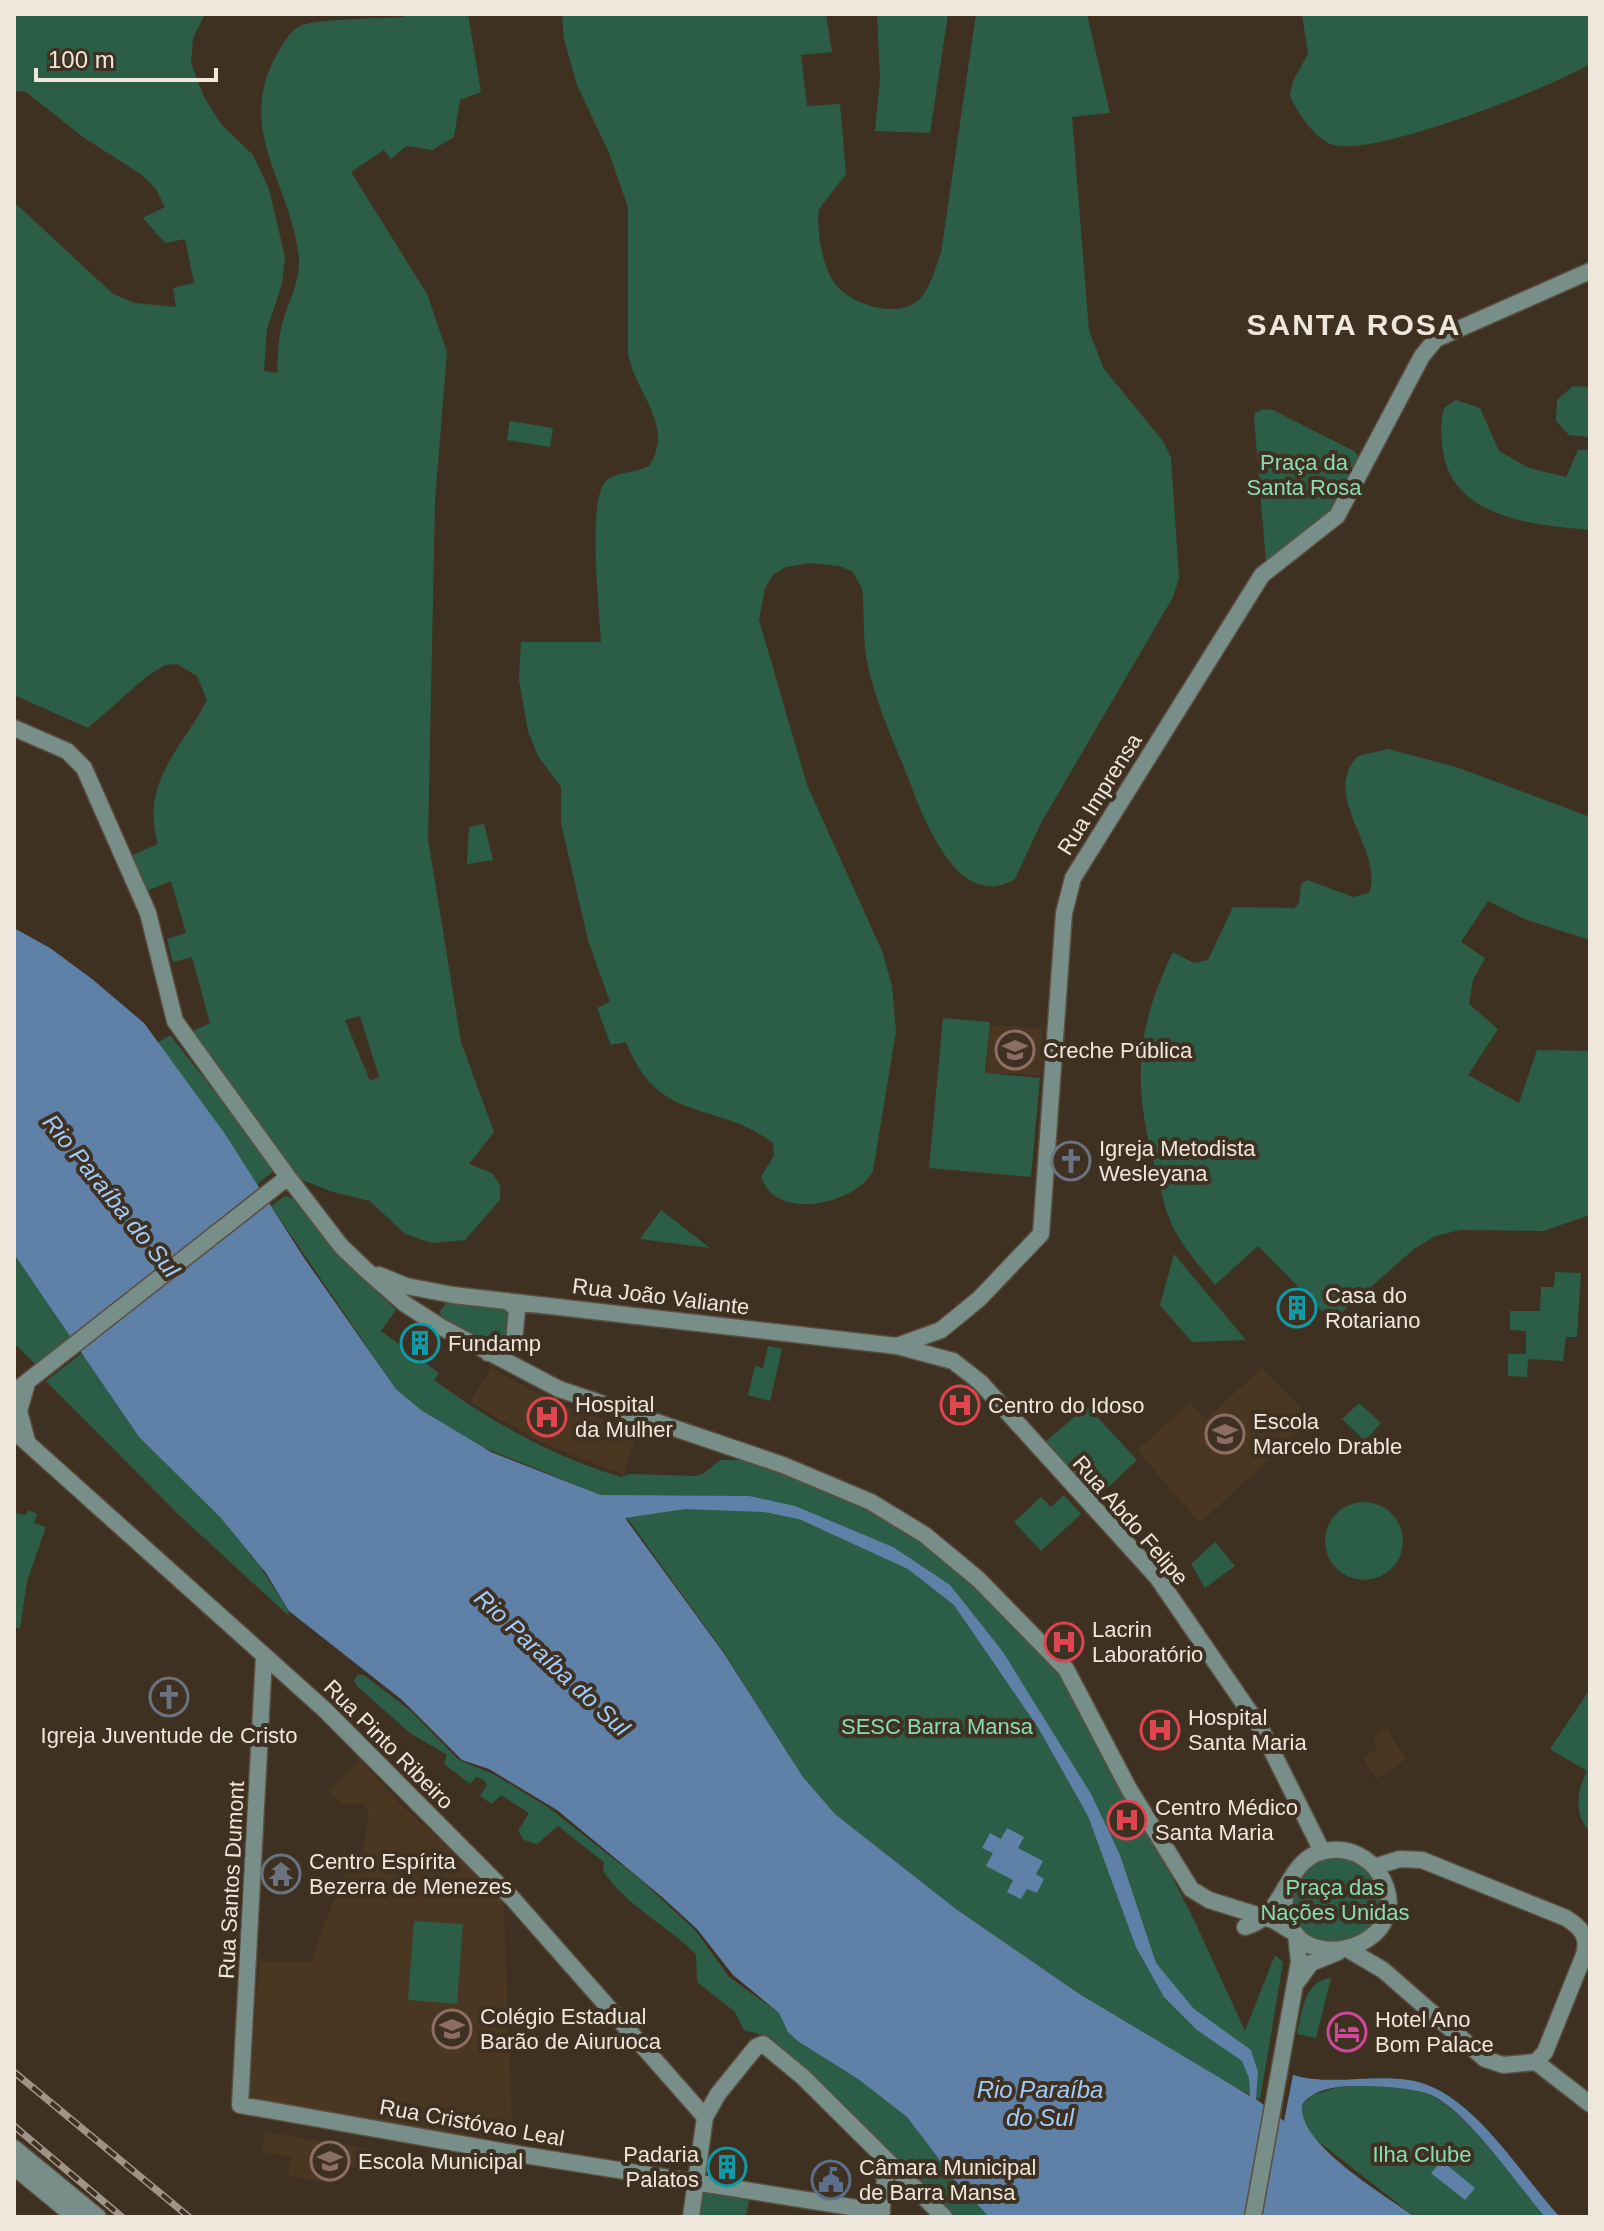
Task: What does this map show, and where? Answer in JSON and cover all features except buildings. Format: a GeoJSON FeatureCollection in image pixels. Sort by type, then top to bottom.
{"type":"FeatureCollection","features":[{"type":"Feature","properties":{"kind":"street","name":"Rua Imprensa"},"geometry":{"type":"LineString","coordinates":[[897,1346],[941,1330],[979,1299],[1041,1234],[1064,913],[1079,864],[1262,575],[1329,524],[1422,356],[1436,339],[1590,271]]}},
{"type":"Feature","properties":{"kind":"street"},"geometry":{"type":"LineString","coordinates":[[14,728],[67,751],[84,768],[148,913],[175,1021],[284,1180],[341,1246],[405,1304],[488,1353],[587,1401],[783,1465],[871,1502],[925,1535],[978,1579],[1066,1669],[1129,1789],[1191,1889],[1209,1900],[1265,1918],[1313,1947],[1346,1950],[1383,1970],[1485,2059],[1503,2065],[1536,2062],[1545,2052],[1588,1949],[1584,1933],[1566,1918]]}},
{"type":"Feature","properties":{"kind":"street"},"geometry":{"type":"LineString","coordinates":[[14,1392],[284,1180]]}},
{"type":"Feature","properties":{"kind":"street","name":"Rua João Valiante"},"geometry":{"type":"LineString","coordinates":[[366,1270],[406,1286],[453,1295],[897,1346],[953,1361]]}},
{"type":"Feature","properties":{"kind":"street"},"geometry":{"type":"LineString","coordinates":[[441,1327],[435,1317],[436,1305],[453,1295]]}},
{"type":"Feature","properties":{"kind":"street"},"geometry":{"type":"LineString","coordinates":[[488,1353],[507,1350],[514,1341],[517,1310],[508,1301]]}},
{"type":"Feature","properties":{"kind":"street"},"geometry":{"type":"LineString","coordinates":[[941,1330],[953,1361]]}},
{"type":"Feature","properties":{"kind":"street","name":"Rua Abdo Felipe"},"geometry":{"type":"LineString","coordinates":[[953,1361],[980,1382],[1157,1577],[1260,1727],[1322,1851]]}},
{"type":"Feature","properties":{"kind":"street"},"geometry":{"type":"LineString","coordinates":[[28,1442],[20,1425],[19,1406],[33,1376]]}},
{"type":"Feature","properties":{"kind":"street","name":"Rua Pinto Ribeiro"},"geometry":{"type":"LineString","coordinates":[[14,1431],[325,1710],[512,1898],[705,2117]]}},
{"type":"Feature","properties":{"kind":"street","name":"Rua Santos Dumont"},"geometry":{"type":"LineString","coordinates":[[240,2105],[264,1657]]}},
{"type":"Feature","properties":{"kind":"street"},"geometry":{"type":"LineString","coordinates":[[1245,1927],[1265,1918],[1299,1865],[1322,1851],[1351,1852],[1374,1867],[1386,1892],[1383,1920],[1366,1942],[1311,1963],[1291,1994]]}},
{"type":"Feature","properties":{"kind":"street"},"geometry":{"type":"LineString","coordinates":[[1374,1867],[1400,1859],[1422,1860],[1590,1925]]}},
{"type":"Feature","properties":{"kind":"street"},"geometry":{"type":"LineString","coordinates":[[1253,2217],[1300,1951],[1296,1934],[1286,1915],[1286,1888]]}},
{"type":"Feature","properties":{"kind":"street"},"geometry":{"type":"LineString","coordinates":[[691,2217],[705,2117],[718,2094],[756,2047],[763,2044],[773,2049],[944,2217]]}},
{"type":"Feature","properties":{"kind":"street"},"geometry":{"type":"LineString","coordinates":[[1536,2062],[1590,2104]]}},
{"type":"Feature","properties":{"kind":"street","name":"Rua Cristóvao Leal"},"geometry":{"type":"LineString","coordinates":[[240,2105],[882,2214]]}},
{"type":"Feature","properties":{"kind":"street"},"geometry":{"type":"LineString","coordinates":[[14,2148],[98,2217]]}},
{"type":"Feature","properties":{"kind":"street"},"geometry":{"type":"LineString","coordinates":[[879,2154],[885,2172],[882,2214]]}},
{"type":"Feature","properties":{"kind":"street"},"geometry":{"type":"LineString","coordinates":[[14,2167],[75,2217]]}},
{"type":"Feature","properties":{"kind":"street"},"geometry":{"type":"LineString","coordinates":[[882,2214],[892,2192],[903,2188],[917,2190]]}},
{"type":"Feature","properties":{"kind":"shaded area","name":"Creche Pública"},"geometry":{"type":"Polygon","coordinates":[[[989,1025],[1043,1028],[1041,1075],[987,1073],[989,1025]]]}},
{"type":"Feature","properties":{"kind":"shaded area","name":"Hospital da Mulher"},"geometry":{"type":"Polygon","coordinates":[[[491,1368],[557,1404],[638,1430],[624,1475],[543,1443],[470,1402],[491,1368]]]}},
{"type":"Feature","properties":{"kind":"shaded area","name":"Escola Marcelo Drable"},"geometry":{"type":"Polygon","coordinates":[[[1262,1368],[1312,1419],[1200,1523],[1137,1450],[1190,1403],[1206,1419],[1262,1368]]]}},
{"type":"Feature","properties":{"kind":"shaded area"},"geometry":{"type":"Polygon","coordinates":[[[1387,1729],[1406,1759],[1376,1779],[1363,1757],[1378,1748],[1372,1737],[1387,1729]]]}},
{"type":"Feature","properties":{"kind":"shaded area"},"geometry":{"type":"Polygon","coordinates":[[[360,1760],[402,1806],[503,1896],[513,2140],[409,2128],[249,2102],[259,1961],[311,1962],[342,1876],[363,1852],[369,1814],[363,1803],[342,1804],[328,1791],[360,1760]]]}},
{"type":"Feature","properties":{"kind":"shaded area","name":"Escola Municipal"},"geometry":{"type":"Polygon","coordinates":[[[265,2132],[371,2149],[368,2169],[338,2164],[334,2184],[288,2176],[291,2157],[262,2152],[265,2132]]]}},
{"type":"Feature","properties":{"kind":"green space"},"geometry":{"type":"Polygon","coordinates":[[[14,14],[205,14],[193,38],[191,64],[204,97],[221,124],[253,155],[269,189],[285,257],[282,284],[267,329],[264,371],[277,373],[281,330],[296,284],[299,259],[287,206],[263,133],[261,108],[265,82],[277,54],[293,32],[308,23],[404,17],[404,14],[468,14],[481,92],[460,100],[454,137],[432,150],[406,146],[391,159],[384,150],[351,172],[427,294],[447,352],[435,501],[428,839],[461,1042],[494,1132],[469,1164],[492,1173],[500,1185],[500,1200],[465,1240],[432,1243],[405,1234],[370,1201],[333,1192],[289,1175],[193,1031],[210,1023],[192,957],[173,962],[167,939],[186,933],[171,881],[147,891],[130,856],[158,844],[154,802],[159,784],[175,751],[207,700],[197,676],[177,664],[165,665],[146,677],[88,728],[14,695],[14,202],[113,294],[135,303],[176,307],[173,288],[194,283],[185,239],[165,243],[143,218],[165,207],[156,189],[142,175],[83,137],[26,92],[14,91],[14,14]],[[360,1016],[345,1020],[370,1081],[379,1077],[360,1016]]]}},
{"type":"Feature","properties":{"kind":"green space"},"geometry":{"type":"Polygon","coordinates":[[[562,14],[826,14],[832,52],[801,55],[807,106],[840,104],[846,174],[819,209],[821,246],[829,274],[840,289],[859,302],[883,309],[906,307],[921,298],[941,253],[976,14],[1087,14],[1110,113],[1072,117],[1089,331],[1104,369],[1163,441],[1171,458],[1179,578],[1173,597],[1041,823],[1015,879],[994,886],[975,882],[958,870],[931,831],[875,693],[866,656],[862,588],[852,571],[839,566],[811,563],[786,567],[773,575],[765,588],[759,620],[807,785],[882,951],[892,986],[896,1031],[873,1171],[864,1183],[850,1193],[815,1204],[797,1204],[781,1199],[769,1190],[761,1176],[774,1156],[773,1143],[751,1129],[672,1099],[655,1087],[640,1069],[626,1042],[611,1045],[597,1008],[610,1002],[588,940],[561,823],[561,787],[538,756],[528,731],[519,680],[521,642],[601,642],[596,531],[601,490],[612,477],[649,466],[658,437],[651,409],[628,353],[628,207],[609,153],[577,85],[564,39],[562,14]]]}},
{"type":"Feature","properties":{"kind":"green space"},"geometry":{"type":"Polygon","coordinates":[[[877,14],[948,14],[930,133],[875,131],[880,79],[877,14]]]}},
{"type":"Feature","properties":{"kind":"green space"},"geometry":{"type":"Polygon","coordinates":[[[1302,14],[1590,14],[1590,64],[1502,103],[1422,131],[1354,146],[1333,145],[1307,124],[1290,95],[1293,81],[1308,54],[1302,14]]]}},
{"type":"Feature","properties":{"kind":"green space"},"geometry":{"type":"Polygon","coordinates":[[[1573,386],[1590,387],[1588,437],[1569,435],[1556,421],[1557,400],[1573,386]]]}},
{"type":"Feature","properties":{"kind":"green space"},"geometry":{"type":"Polygon","coordinates":[[[1456,400],[1480,408],[1499,451],[1529,468],[1566,477],[1578,450],[1590,450],[1590,530],[1522,521],[1479,505],[1462,491],[1450,474],[1442,440],[1444,408],[1456,400]]]}},
{"type":"Feature","properties":{"kind":"green space","name":"Praça da Santa Rosa"},"geometry":{"type":"Polygon","coordinates":[[[1263,409],[1273,410],[1354,451],[1360,458],[1328,522],[1266,562],[1254,417],[1263,409]]]}},
{"type":"Feature","properties":{"kind":"green space"},"geometry":{"type":"Polygon","coordinates":[[[510,421],[553,428],[550,447],[507,440],[510,421]]]}},
{"type":"Feature","properties":{"kind":"green space"},"geometry":{"type":"Polygon","coordinates":[[[1388,749],[1456,767],[1590,817],[1590,940],[1527,920],[1488,901],[1461,942],[1485,958],[1473,980],[1469,1004],[1498,1029],[1468,1075],[1519,1103],[1537,1050],[1590,1051],[1590,1215],[1543,1231],[1460,1230],[1435,1236],[1414,1249],[1332,1321],[1258,1246],[1215,1285],[1186,1249],[1167,1213],[1149,1141],[1143,1113],[1141,1060],[1151,1008],[1173,952],[1194,963],[1208,960],[1233,907],[1294,908],[1299,903],[1301,884],[1307,880],[1353,897],[1369,893],[1372,876],[1369,859],[1349,806],[1346,788],[1348,772],[1358,756],[1388,749]]]}},
{"type":"Feature","properties":{"kind":"green space"},"geometry":{"type":"Polygon","coordinates":[[[484,824],[493,860],[467,864],[469,827],[484,824]]]}},
{"type":"Feature","properties":{"kind":"green space"},"geometry":{"type":"Polygon","coordinates":[[[943,1018],[990,1022],[985,1073],[1040,1078],[1031,1177],[929,1168],[943,1018]]]}},
{"type":"Feature","properties":{"kind":"green space"},"geometry":{"type":"Polygon","coordinates":[[[170,1035],[276,1169],[250,1190],[144,1051],[170,1035]]]}},
{"type":"Feature","properties":{"kind":"green space","name":"SESC Barra Mansa"},"geometry":{"type":"Polygon","coordinates":[[[285,1196],[296,1199],[362,1278],[396,1310],[381,1331],[439,1373],[434,1380],[500,1424],[572,1460],[621,1477],[631,1474],[695,1476],[703,1474],[720,1460],[743,1460],[783,1471],[895,1516],[1045,1646],[1120,1774],[1195,1922],[1245,2031],[1275,1955],[1283,1962],[1260,2100],[1195,2066],[1081,1995],[956,1909],[835,1814],[803,1777],[723,1651],[630,1522],[601,1495],[480,1446],[421,1410],[396,1389],[271,1206],[285,1196]]]}},
{"type":"Feature","properties":{"kind":"green space"},"geometry":{"type":"Polygon","coordinates":[[[661,1210],[710,1248],[640,1239],[661,1210]]]}},
{"type":"Feature","properties":{"kind":"green space"},"geometry":{"type":"Polygon","coordinates":[[[14,1254],[71,1336],[35,1364],[14,1343],[14,1254]]]}},
{"type":"Feature","properties":{"kind":"green space"},"geometry":{"type":"Polygon","coordinates":[[[1174,1254],[1246,1340],[1192,1342],[1160,1305],[1174,1254]]]}},
{"type":"Feature","properties":{"kind":"green space"},"geometry":{"type":"Polygon","coordinates":[[[1555,1272],[1581,1273],[1577,1337],[1566,1337],[1563,1361],[1528,1359],[1527,1377],[1508,1376],[1508,1354],[1526,1354],[1526,1331],[1510,1330],[1510,1311],[1540,1311],[1541,1287],[1554,1287],[1555,1272]]]}},
{"type":"Feature","properties":{"kind":"green space"},"geometry":{"type":"Polygon","coordinates":[[[448,1301],[510,1308],[509,1336],[501,1345],[490,1344],[442,1320],[440,1311],[448,1301]]]}},
{"type":"Feature","properties":{"kind":"green space"},"geometry":{"type":"Polygon","coordinates":[[[768,1346],[782,1349],[770,1401],[748,1395],[755,1366],[763,1368],[768,1346]]]}},
{"type":"Feature","properties":{"kind":"green space"},"geometry":{"type":"Polygon","coordinates":[[[82,1353],[138,1436],[220,1517],[259,1565],[288,1609],[289,1616],[179,1515],[46,1381],[82,1353]]]}},
{"type":"Feature","properties":{"kind":"green space"},"geometry":{"type":"Polygon","coordinates":[[[1359,1403],[1381,1423],[1365,1441],[1342,1419],[1359,1403]]]}},
{"type":"Feature","properties":{"kind":"green space"},"geometry":{"type":"Polygon","coordinates":[[[1087,1406],[1137,1460],[1094,1501],[1044,1443],[1087,1406]]]}},
{"type":"Feature","properties":{"kind":"green space"},"geometry":{"type":"Polygon","coordinates":[[[1064,1495],[1081,1514],[1041,1551],[1014,1522],[1041,1497],[1051,1507],[1064,1495]]]}},
{"type":"Feature","properties":{"kind":"green space"},"geometry":{"type":"Polygon","coordinates":[[[1356,1502],[1372,1502],[1386,1508],[1397,1519],[1403,1541],[1397,1563],[1386,1574],[1372,1580],[1356,1580],[1342,1574],[1331,1563],[1325,1549],[1325,1533],[1331,1519],[1342,1508],[1356,1502]]]}},
{"type":"Feature","properties":{"kind":"green space"},"geometry":{"type":"Polygon","coordinates":[[[28,1510],[37,1514],[34,1523],[46,1527],[27,1581],[20,1628],[14,1627],[14,1513],[26,1515],[28,1510]]]}},
{"type":"Feature","properties":{"kind":"green space"},"geometry":{"type":"Polygon","coordinates":[[[1215,1542],[1235,1566],[1205,1588],[1191,1564],[1215,1542]]]}},
{"type":"Feature","properties":{"kind":"green space"},"geometry":{"type":"Polygon","coordinates":[[[357,1675],[364,1675],[411,1711],[459,1760],[493,1774],[548,1807],[643,1882],[695,1930],[729,1977],[779,2013],[799,2042],[858,2079],[907,2117],[958,2184],[989,2217],[953,2217],[770,2037],[744,2030],[735,2012],[697,1982],[696,1954],[613,1884],[603,1871],[604,1862],[558,1826],[537,1844],[524,1840],[518,1831],[529,1813],[501,1795],[492,1804],[480,1796],[487,1785],[484,1780],[476,1777],[470,1784],[444,1764],[447,1755],[410,1733],[358,1687],[354,1681],[357,1675]]]}},
{"type":"Feature","properties":{"kind":"green space"},"geometry":{"type":"Polygon","coordinates":[[[1590,1689],[1590,1832],[1581,1818],[1578,1802],[1587,1771],[1550,1749],[1590,1689]]]}},
{"type":"Feature","properties":{"kind":"green space","name":"Praça das Nações Unidas"},"geometry":{"type":"Polygon","coordinates":[[[1335,1855],[1352,1859],[1367,1868],[1376,1883],[1380,1900],[1376,1917],[1367,1932],[1352,1941],[1335,1945],[1318,1941],[1303,1932],[1294,1917],[1290,1900],[1294,1883],[1303,1868],[1318,1859],[1335,1855]]]}},
{"type":"Feature","properties":{"kind":"green space"},"geometry":{"type":"Polygon","coordinates":[[[414,1921],[463,1924],[457,2004],[408,2000],[414,1921]]]}},
{"type":"Feature","properties":{"kind":"green space"},"geometry":{"type":"Polygon","coordinates":[[[1331,1978],[1316,2038],[1297,2034],[1310,1991],[1315,1984],[1331,1978]]]}},
{"type":"Feature","properties":{"kind":"green space","name":"Ilha Clube"},"geometry":{"type":"Polygon","coordinates":[[[1339,2087],[1404,2088],[1440,2100],[1473,2129],[1545,2217],[1415,2217],[1309,2134],[1301,2118],[1302,2105],[1312,2095],[1339,2087]]]}},
{"type":"Feature","properties":{"kind":"green space"},"geometry":{"type":"Polygon","coordinates":[[[701,2187],[750,2195],[746,2217],[696,2217],[701,2187]]]}},
{"type":"Feature","properties":{"kind":"water","name":"Rio Paraíba do Sul"},"geometry":{"type":"Polygon","coordinates":[[[14,928],[50,948],[144,1023],[225,1134],[304,1258],[396,1389],[421,1410],[491,1452],[601,1495],[749,1496],[795,1506],[893,1547],[950,1585],[1003,1652],[1091,1794],[1120,1855],[1156,1963],[1194,2009],[1251,2050],[1258,2072],[1256,2099],[1284,2121],[1293,2075],[1321,2080],[1409,2080],[1432,2087],[1473,2115],[1560,2217],[1545,2217],[1473,2129],[1441,2100],[1409,2089],[1358,2086],[1335,2088],[1313,2095],[1302,2105],[1304,2120],[1313,2136],[1345,2167],[1415,2217],[989,2217],[958,2184],[907,2117],[858,2079],[799,2042],[788,2032],[779,2013],[733,1975],[697,1929],[662,1897],[557,1810],[489,1769],[462,1760],[402,1700],[289,1611],[266,1573],[220,1517],[139,1437],[14,1254],[14,928]],[[685,1509],[625,1518],[723,1652],[803,1777],[835,1814],[956,1909],[1081,1995],[1250,2096],[1249,2078],[1242,2061],[1197,2030],[1164,1997],[1136,1947],[1088,1816],[1039,1729],[954,1605],[908,1569],[799,1519],[764,1512],[685,1509]]]}},
{"type":"Feature","properties":{"kind":"water"},"geometry":{"type":"Polygon","coordinates":[[[1007,1828],[1024,1837],[1018,1848],[1043,1861],[1036,1874],[1044,1879],[1037,1893],[1027,1889],[1021,1899],[1007,1892],[1013,1880],[986,1866],[993,1853],[982,1848],[990,1833],[1001,1839],[1007,1828]]]}},
{"type":"Feature","properties":{"kind":"water"},"geometry":{"type":"Polygon","coordinates":[[[1442,2161],[1475,2188],[1465,2200],[1431,2173],[1442,2161]]]}},
{"type":"Feature","properties":{"kind":"railway"},"geometry":{"type":"LineString","coordinates":[[14,2072],[189,2217]]}},
{"type":"Feature","properties":{"kind":"railway"},"geometry":{"type":"LineString","coordinates":[[14,2126],[122,2217]]}},
{"type":"Feature","properties":{"kind":"place","name":"Creche Pública"},"geometry":{"type":"Point","coordinates":[1015,1050]}},
{"type":"Feature","properties":{"kind":"place","name":"Igreja Metodista Wesleyana"},"geometry":{"type":"Point","coordinates":[1071,1161]}},
{"type":"Feature","properties":{"kind":"place","name":"Casa do Rotariano"},"geometry":{"type":"Point","coordinates":[1297,1308]}},
{"type":"Feature","properties":{"kind":"place","name":"Fundamp"},"geometry":{"type":"Point","coordinates":[420,1343]}},
{"type":"Feature","properties":{"kind":"place","name":"Centro do Idoso"},"geometry":{"type":"Point","coordinates":[960,1405]}},
{"type":"Feature","properties":{"kind":"place","name":"Hospital da Mulher"},"geometry":{"type":"Point","coordinates":[547,1417]}},
{"type":"Feature","properties":{"kind":"place","name":"Escola Marcelo Drable"},"geometry":{"type":"Point","coordinates":[1225,1434]}},
{"type":"Feature","properties":{"kind":"place","name":"Lacrin Laboratório"},"geometry":{"type":"Point","coordinates":[1064,1642]}},
{"type":"Feature","properties":{"kind":"place","name":"Igreja Juventude de Cristo"},"geometry":{"type":"Point","coordinates":[169,1697]}},
{"type":"Feature","properties":{"kind":"place","name":"Hospital Santa Maria"},"geometry":{"type":"Point","coordinates":[1160,1730]}},
{"type":"Feature","properties":{"kind":"place","name":"Centro Médico Santa Maria"},"geometry":{"type":"Point","coordinates":[1127,1820]}},
{"type":"Feature","properties":{"kind":"place","name":"Centro Espírita Bezerra de Menezes"},"geometry":{"type":"Point","coordinates":[281,1874]}},
{"type":"Feature","properties":{"kind":"place","name":"Colégio Estadual Barão de Aiuruoca"},"geometry":{"type":"Point","coordinates":[452,2029]}},
{"type":"Feature","properties":{"kind":"place","name":"Hotel Ano Bom Palace"},"geometry":{"type":"Point","coordinates":[1347,2032]}},
{"type":"Feature","properties":{"kind":"place","name":"Escola Municipal"},"geometry":{"type":"Point","coordinates":[330,2161]}},
{"type":"Feature","properties":{"kind":"place","name":"Padaria Palatos"},"geometry":{"type":"Point","coordinates":[727,2167]}},
{"type":"Feature","properties":{"kind":"place","name":"Câmara Municipal de Barra Mansa"},"geometry":{"type":"Point","coordinates":[831,2180]}},
{"type":"Feature","properties":{"kind":"district","name":"SANTA ROSA"},"geometry":{"type":"Point","coordinates":[1354,325]}}]}
